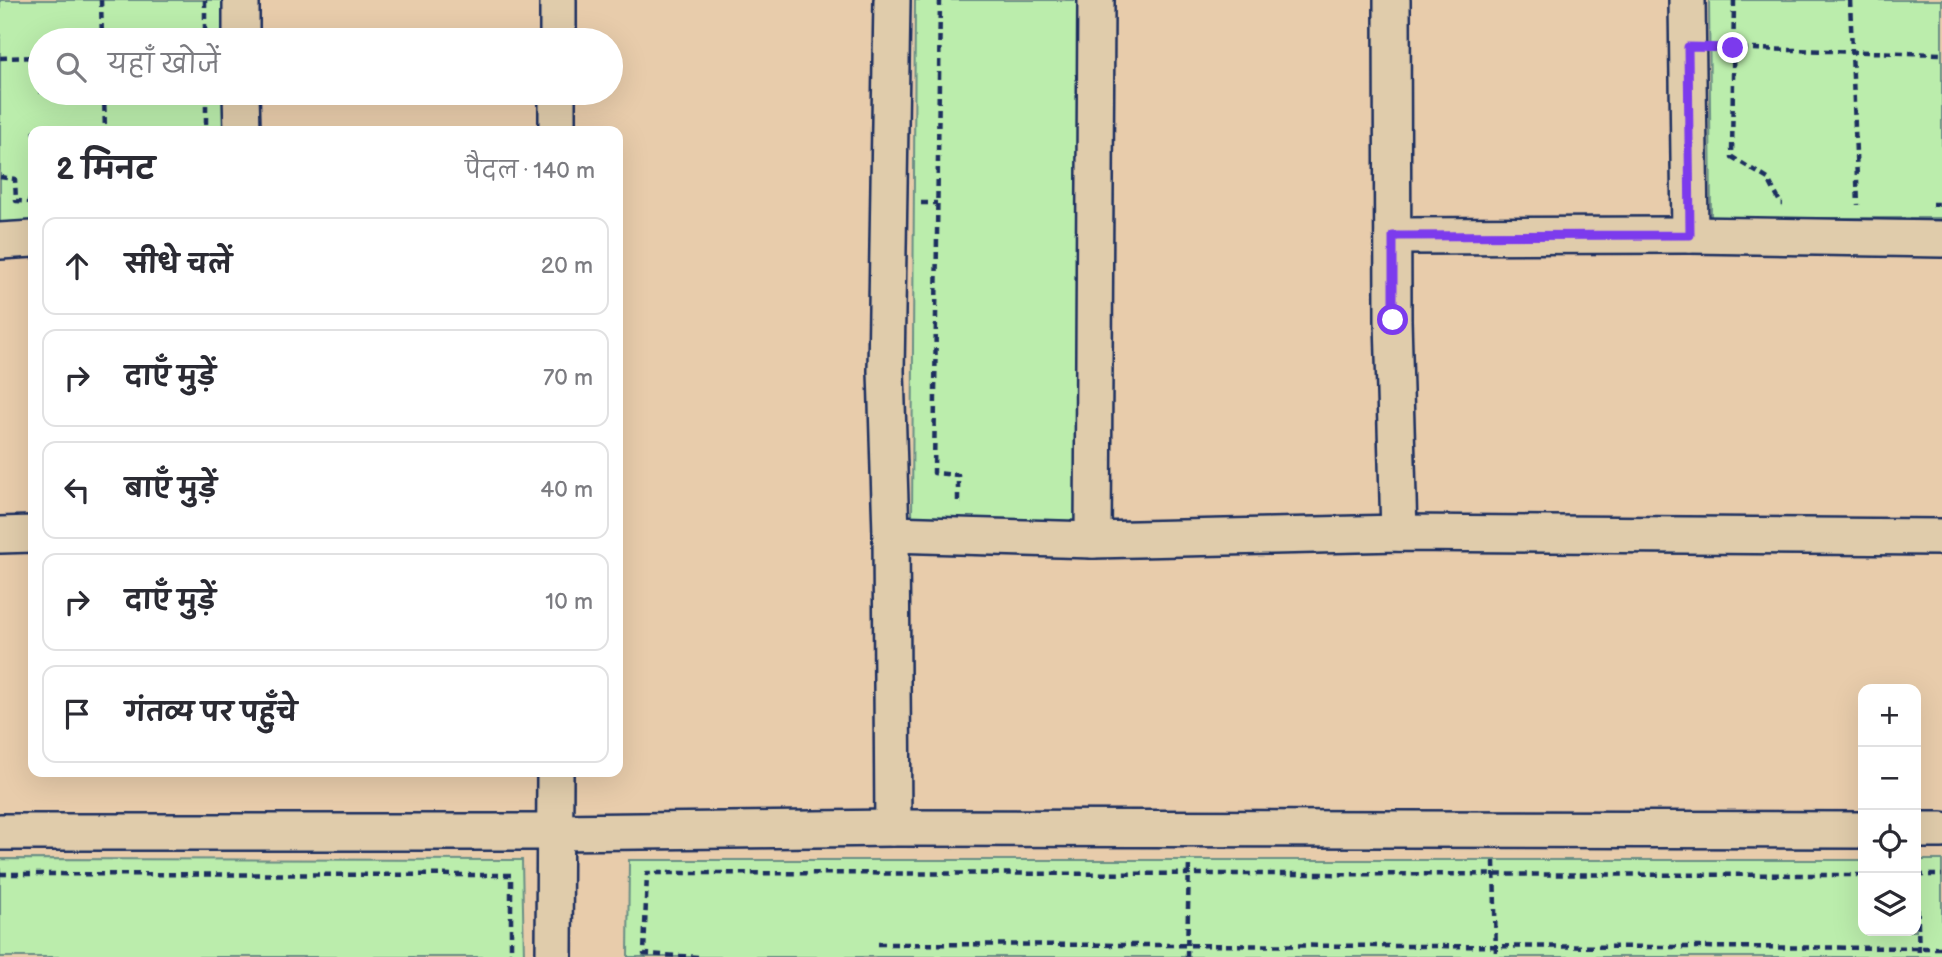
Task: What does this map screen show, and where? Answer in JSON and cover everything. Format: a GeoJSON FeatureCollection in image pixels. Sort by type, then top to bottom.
{"type":"FeatureCollection","features":[{"type":"Feature","properties":{"kind":"street"},"geometry":{"type":"LineString","coordinates":[[241,0],[241,28]]}},
{"type":"Feature","properties":{"kind":"street"},"geometry":{"type":"LineString","coordinates":[[558,0],[558,28]]}},
{"type":"Feature","properties":{"kind":"street"},"geometry":{"type":"LineString","coordinates":[[892,0],[886,371],[891,534],[893,828]]}},
{"type":"Feature","properties":{"kind":"street"},"geometry":{"type":"LineString","coordinates":[[1093,540],[1096,0]]}},
{"type":"Feature","properties":{"kind":"street"},"geometry":{"type":"LineString","coordinates":[[1392,0],[1393,320],[1399,533]]}},
{"type":"Feature","properties":{"kind":"street"},"geometry":{"type":"LineString","coordinates":[[1687,0],[1690,235]]}},
{"type":"Feature","properties":{"kind":"street"},"geometry":{"type":"LineString","coordinates":[[242,105],[242,126]]}},
{"type":"Feature","properties":{"kind":"street"},"geometry":{"type":"LineString","coordinates":[[557,105],[557,126]]}},
{"type":"Feature","properties":{"kind":"street"},"geometry":{"type":"LineString","coordinates":[[1393,236],[1690,235],[1859,221],[1942,239]]}},
{"type":"Feature","properties":{"kind":"street"},"geometry":{"type":"LineString","coordinates":[[0,241],[28,239]]}},
{"type":"Feature","properties":{"kind":"street"},"geometry":{"type":"LineString","coordinates":[[891,534],[1093,540],[1399,533],[1942,537]]}},
{"type":"Feature","properties":{"kind":"street"},"geometry":{"type":"LineString","coordinates":[[0,535],[28,534]]}},
{"type":"Feature","properties":{"kind":"street"},"geometry":{"type":"LineString","coordinates":[[554,957],[555,777]]}},
{"type":"Feature","properties":{"kind":"street"},"geometry":{"type":"LineString","coordinates":[[0,832],[555,832],[893,828],[1858,830]]}},
{"type":"Feature","properties":{"kind":"street"},"geometry":{"type":"LineString","coordinates":[[1921,830],[1942,830]]}},
{"type":"Feature","properties":{"kind":"path"},"geometry":{"type":"LineString","coordinates":[[102,0],[102,28]]}},
{"type":"Feature","properties":{"kind":"path"},"geometry":{"type":"LineString","coordinates":[[205,0],[205,28]]}},
{"type":"Feature","properties":{"kind":"path"},"geometry":{"type":"LineString","coordinates":[[940,0],[934,473],[958,475],[958,502],[971,502]]}},
{"type":"Feature","properties":{"kind":"path"},"geometry":{"type":"LineString","coordinates":[[1734,0],[1732,157],[1768,179],[1781,204],[1794,204]]}},
{"type":"Feature","properties":{"kind":"path"},"geometry":{"type":"LineString","coordinates":[[1850,0],[1859,221]]}},
{"type":"Feature","properties":{"kind":"path"},"geometry":{"type":"LineString","coordinates":[[1688,47],[1942,54]]}},
{"type":"Feature","properties":{"kind":"path"},"geometry":{"type":"LineString","coordinates":[[0,58],[28,57]]}},
{"type":"Feature","properties":{"kind":"path"},"geometry":{"type":"LineString","coordinates":[[104,105],[105,126]]}},
{"type":"Feature","properties":{"kind":"path"},"geometry":{"type":"LineString","coordinates":[[206,105],[206,126]]}},
{"type":"Feature","properties":{"kind":"path"},"geometry":{"type":"LineString","coordinates":[[0,177],[15,179],[16,201],[28,202]]}},
{"type":"Feature","properties":{"kind":"path"},"geometry":{"type":"LineString","coordinates":[[1845,204],[1859,221]]}},
{"type":"Feature","properties":{"kind":"path"},"geometry":{"type":"LineString","coordinates":[[1928,204],[1942,204]]}},
{"type":"Feature","properties":{"kind":"path"},"geometry":{"type":"LineString","coordinates":[[1187,957],[1189,828]]}},
{"type":"Feature","properties":{"kind":"path"},"geometry":{"type":"LineString","coordinates":[[1493,829],[1496,957]]}},
{"type":"Feature","properties":{"kind":"path"},"geometry":{"type":"LineString","coordinates":[[698,957],[644,954],[647,873],[1858,875]]}},
{"type":"Feature","properties":{"kind":"path"},"geometry":{"type":"LineString","coordinates":[[0,874],[511,875],[511,957]]}},
{"type":"Feature","properties":{"kind":"path"},"geometry":{"type":"LineString","coordinates":[[1921,875],[1942,875]]}},
{"type":"Feature","properties":{"kind":"path"},"geometry":{"type":"LineString","coordinates":[[1919,936],[1919,957]]}},
{"type":"Feature","properties":{"kind":"path"},"geometry":{"type":"LineString","coordinates":[[878,944],[1942,948]]}},
{"type":"Feature","properties":{"kind":"green space"},"geometry":{"type":"Polygon","coordinates":[[[0,0],[228,0],[228,28],[28,28],[28,105],[228,105],[228,126],[28,126],[28,225],[0,226],[0,0]]]}},
{"type":"Feature","properties":{"kind":"green space"},"geometry":{"type":"Polygon","coordinates":[[[915,0],[1084,0],[1083,527],[912,522],[915,0]]]}},
{"type":"Feature","properties":{"kind":"green space"},"geometry":{"type":"Polygon","coordinates":[[[1709,0],[1942,0],[1942,218],[1711,218],[1709,0]]]}},
{"type":"Feature","properties":{"kind":"green space"},"geometry":{"type":"Polygon","coordinates":[[[0,859],[522,860],[524,957],[0,957],[0,859]]]}},
{"type":"Feature","properties":{"kind":"green space"},"geometry":{"type":"Polygon","coordinates":[[[629,860],[1858,860],[1858,936],[1921,936],[1921,860],[1942,860],[1942,957],[628,957],[629,860]]]}},
{"type":"Feature","properties":{"kind":"route"},"geometry":{"type":"LineString","coordinates":[[1393,320],[1393,236],[1690,235],[1688,47],[1733,48]]}}]}
